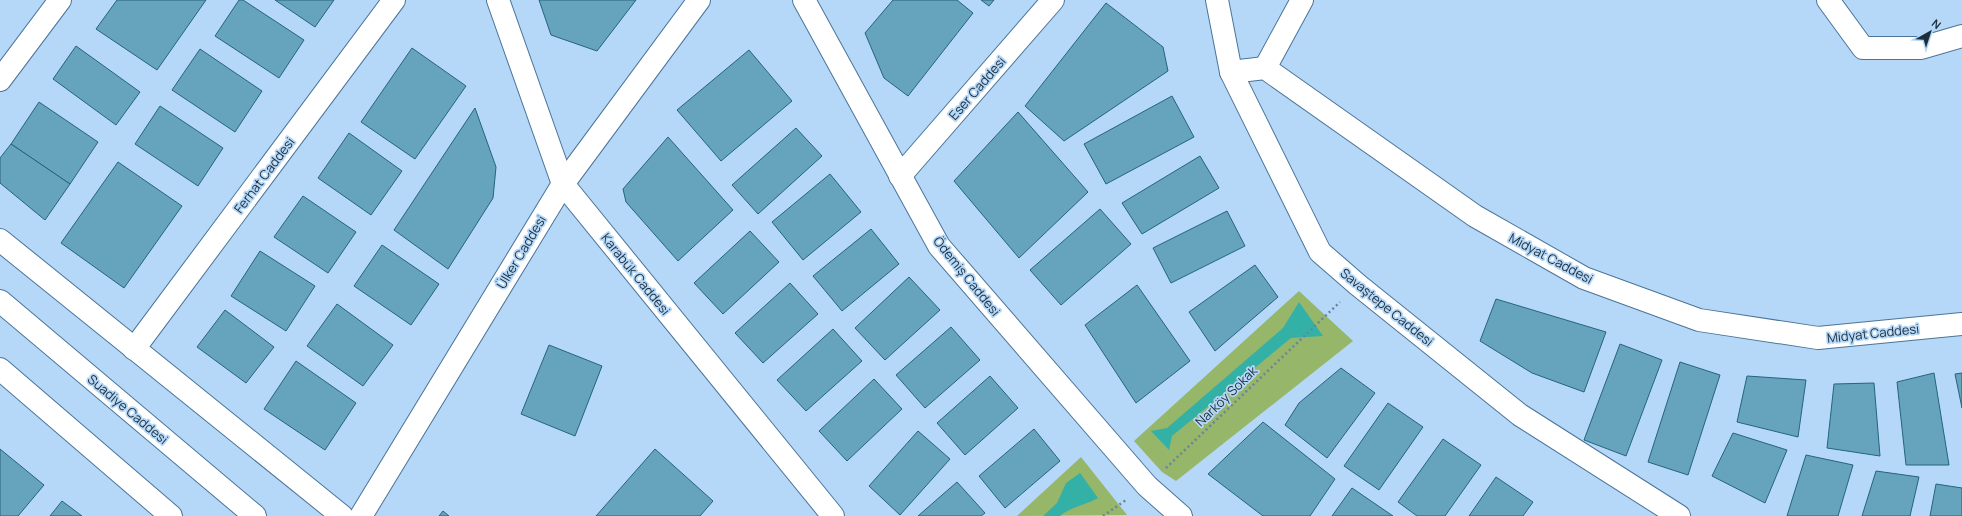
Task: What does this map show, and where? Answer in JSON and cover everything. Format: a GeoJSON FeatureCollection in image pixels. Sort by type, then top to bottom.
{"type":"FeatureCollection","features":[{"type":"Feature","properties":{"kind":"street"},"geometry":{"type":"LineString","coordinates":[[0,80],[60,0]]}},
{"type":"Feature","properties":{"kind":"street","name":"Ferhat Caddesi"},"geometry":{"type":"LineString","coordinates":[[134,349],[394,0]]}},
{"type":"Feature","properties":{"kind":"street","name":"Karabük Caddesi"},"geometry":{"type":"LineString","coordinates":[[498,0],[563,184],[833,516]]}},
{"type":"Feature","properties":{"kind":"street","name":"Ülker Caddesi"},"geometry":{"type":"LineString","coordinates":[[361,516],[563,184],[699,0]]}},
{"type":"Feature","properties":{"kind":"street","name":"Ödemiş Caddesi"},"geometry":{"type":"LineString","coordinates":[[804,0],[939,246],[1146,486],[1181,516]]}},
{"type":"Feature","properties":{"kind":"street","name":"Eser Caddesi"},"geometry":{"type":"LineString","coordinates":[[900,176],[1053,0]]}},
{"type":"Feature","properties":{"kind":"street","name":"Savaştepe Caddesi"},"geometry":{"type":"LineString","coordinates":[[1217,0],[1231,72],[1320,252],[1358,285],[1520,415],[1679,516]]}},
{"type":"Feature","properties":{"kind":"street"},"geometry":{"type":"LineString","coordinates":[[1231,72],[1265,68],[1302,0]]}},
{"type":"Feature","properties":{"kind":"street"},"geometry":{"type":"LineString","coordinates":[[1828,0],[1863,48],[1921,48],[1962,36]]}},
{"type":"Feature","properties":{"kind":"street","name":"Midyat Caddesi"},"geometry":{"type":"LineString","coordinates":[[1265,68],[1475,216],[1584,278],[1692,318],[1818,338],[1962,324]]}},
{"type":"Feature","properties":{"kind":"street"},"geometry":{"type":"LineString","coordinates":[[0,240],[342,516]]}},
{"type":"Feature","properties":{"kind":"street","name":"Suadiye Caddesi"},"geometry":{"type":"LineString","coordinates":[[0,302],[255,516]]}},
{"type":"Feature","properties":{"kind":"street"},"geometry":{"type":"LineString","coordinates":[[0,369],[171,516]]}},
{"type":"Feature","properties":{"kind":"path","name":"Narköy Sokak"},"geometry":{"type":"LineString","coordinates":[[1104,516],[1146,486],[1358,285]]}},
{"type":"Feature","properties":{"kind":"shaded area"},"geometry":{"type":"Polygon","coordinates":[[[1299,291],[1353,341],[1176,481],[1162,472],[1134,441],[1299,291]]]}},
{"type":"Feature","properties":{"kind":"shaded area"},"geometry":{"type":"Polygon","coordinates":[[[1299,302],[1323,336],[1291,338],[1172,436],[1169,450],[1151,431],[1167,428],[1283,328],[1299,302]]]}},
{"type":"Feature","properties":{"kind":"shaded area"},"geometry":{"type":"Polygon","coordinates":[[[1081,457],[1127,515],[1017,516],[1081,457]]]}},
{"type":"Feature","properties":{"kind":"shaded area"},"geometry":{"type":"Polygon","coordinates":[[[1080,473],[1098,498],[1068,510],[1060,516],[1043,516],[1057,503],[1066,483],[1080,473]]]}},
{"type":"Feature","properties":{"kind":"building"},"geometry":{"type":"Polygon","coordinates":[[[117,0],[206,0],[157,70],[96,29],[117,0]]]}},
{"type":"Feature","properties":{"kind":"building"},"geometry":{"type":"Polygon","coordinates":[[[239,0],[243,0],[304,40],[279,78],[215,36],[239,0]]]}},
{"type":"Feature","properties":{"kind":"building"},"geometry":{"type":"Polygon","coordinates":[[[275,0],[334,0],[315,27],[275,0]]]}},
{"type":"Feature","properties":{"kind":"building"},"geometry":{"type":"Polygon","coordinates":[[[539,0],[636,0],[597,51],[551,35],[539,0]]]}},
{"type":"Feature","properties":{"kind":"building"},"geometry":{"type":"Polygon","coordinates":[[[893,0],[957,0],[973,13],[908,96],[884,78],[865,33],[893,0]]]}},
{"type":"Feature","properties":{"kind":"building"},"geometry":{"type":"Polygon","coordinates":[[[981,0],[994,0],[989,6],[981,0]]]}},
{"type":"Feature","properties":{"kind":"building"},"geometry":{"type":"Polygon","coordinates":[[[1106,3],[1163,47],[1168,71],[1064,141],[1025,106],[1106,3]]]}},
{"type":"Feature","properties":{"kind":"building"},"geometry":{"type":"Polygon","coordinates":[[[76,46],[140,92],[116,125],[53,79],[76,46]]]}},
{"type":"Feature","properties":{"kind":"building"},"geometry":{"type":"Polygon","coordinates":[[[412,48],[466,86],[415,159],[361,122],[412,48]]]}},
{"type":"Feature","properties":{"kind":"building"},"geometry":{"type":"Polygon","coordinates":[[[200,49],[262,91],[235,132],[172,90],[200,49]]]}},
{"type":"Feature","properties":{"kind":"building"},"geometry":{"type":"Polygon","coordinates":[[[749,50],[792,101],[721,161],[677,110],[749,50]]]}},
{"type":"Feature","properties":{"kind":"building"},"geometry":{"type":"Polygon","coordinates":[[[1172,96],[1194,137],[1106,184],[1084,144],[1172,96]]]}},
{"type":"Feature","properties":{"kind":"building"},"geometry":{"type":"Polygon","coordinates":[[[39,102],[98,142],[70,184],[11,144],[39,102]]]}},
{"type":"Feature","properties":{"kind":"building"},"geometry":{"type":"Polygon","coordinates":[[[160,106],[223,148],[198,186],[135,144],[160,106]]]}},
{"type":"Feature","properties":{"kind":"building"},"geometry":{"type":"Polygon","coordinates":[[[475,108],[496,167],[493,198],[448,269],[394,230],[475,108]]]}},
{"type":"Feature","properties":{"kind":"building"},"geometry":{"type":"Polygon","coordinates":[[[1018,112],[1088,192],[1019,258],[954,181],[1018,112]]]}},
{"type":"Feature","properties":{"kind":"building"},"geometry":{"type":"Polygon","coordinates":[[[796,128],[822,156],[758,214],[732,185],[796,128]]]}},
{"type":"Feature","properties":{"kind":"building"},"geometry":{"type":"Polygon","coordinates":[[[349,133],[402,171],[371,215],[318,178],[349,133]]]}},
{"type":"Feature","properties":{"kind":"building"},"geometry":{"type":"Polygon","coordinates":[[[668,137],[733,210],[678,261],[626,202],[623,189],[668,137]]]}},
{"type":"Feature","properties":{"kind":"building"},"geometry":{"type":"Polygon","coordinates":[[[11,144],[70,184],[45,220],[0,183],[0,158],[11,144]]]}},
{"type":"Feature","properties":{"kind":"building"},"geometry":{"type":"Polygon","coordinates":[[[1200,156],[1219,188],[1142,234],[1122,203],[1200,156]]]}},
{"type":"Feature","properties":{"kind":"building"},"geometry":{"type":"Polygon","coordinates":[[[118,162],[182,206],[124,288],[61,243],[118,162]]]}},
{"type":"Feature","properties":{"kind":"building"},"geometry":{"type":"Polygon","coordinates":[[[830,174],[861,212],[803,260],[772,222],[830,174]]]}},
{"type":"Feature","properties":{"kind":"building"},"geometry":{"type":"Polygon","coordinates":[[[303,196],[356,232],[328,273],[274,237],[303,196]]]}},
{"type":"Feature","properties":{"kind":"building"},"geometry":{"type":"Polygon","coordinates":[[[1100,209],[1131,244],[1061,305],[1030,270],[1100,209]]]}},
{"type":"Feature","properties":{"kind":"building"},"geometry":{"type":"Polygon","coordinates":[[[1227,211],[1245,246],[1171,283],[1153,248],[1227,211]]]}},
{"type":"Feature","properties":{"kind":"building"},"geometry":{"type":"Polygon","coordinates":[[[871,229],[899,264],[842,311],[813,276],[871,229]]]}},
{"type":"Feature","properties":{"kind":"building"},"geometry":{"type":"Polygon","coordinates":[[[750,231],[779,262],[723,314],[694,283],[750,231]]]}},
{"type":"Feature","properties":{"kind":"building"},"geometry":{"type":"Polygon","coordinates":[[[382,245],[439,284],[411,325],[354,286],[382,245]]]}},
{"type":"Feature","properties":{"kind":"building"},"geometry":{"type":"Polygon","coordinates":[[[260,251],[315,286],[286,331],[231,296],[260,251]]]}},
{"type":"Feature","properties":{"kind":"building"},"geometry":{"type":"Polygon","coordinates":[[[1255,265],[1278,297],[1215,351],[1189,312],[1255,265]]]}},
{"type":"Feature","properties":{"kind":"building"},"geometry":{"type":"Polygon","coordinates":[[[909,277],[940,310],[885,360],[855,328],[909,277]]]}},
{"type":"Feature","properties":{"kind":"building"},"geometry":{"type":"Polygon","coordinates":[[[790,283],[818,314],[763,363],[735,333],[790,283]]]}},
{"type":"Feature","properties":{"kind":"building"},"geometry":{"type":"Polygon","coordinates":[[[1137,285],[1190,361],[1136,403],[1085,325],[1137,285]]]}},
{"type":"Feature","properties":{"kind":"building"},"geometry":{"type":"Polygon","coordinates":[[[1496,299],[1606,332],[1584,392],[1532,373],[1480,341],[1496,299]]]}},
{"type":"Feature","properties":{"kind":"building"},"geometry":{"type":"Polygon","coordinates":[[[337,304],[393,345],[363,386],[307,346],[337,304]]]}},
{"type":"Feature","properties":{"kind":"building"},"geometry":{"type":"Polygon","coordinates":[[[225,310],[274,347],[246,383],[197,347],[225,310]]]}},
{"type":"Feature","properties":{"kind":"building"},"geometry":{"type":"Polygon","coordinates":[[[951,327],[980,360],[925,408],[896,375],[951,327]]]}},
{"type":"Feature","properties":{"kind":"building"},"geometry":{"type":"Polygon","coordinates":[[[833,329],[862,361],[806,411],[777,380],[833,329]]]}},
{"type":"Feature","properties":{"kind":"building"},"geometry":{"type":"Polygon","coordinates":[[[1620,344],[1662,360],[1626,456],[1584,440],[1620,344]]]}},
{"type":"Feature","properties":{"kind":"building"},"geometry":{"type":"Polygon","coordinates":[[[549,345],[602,366],[575,436],[521,414],[549,345]]]}},
{"type":"Feature","properties":{"kind":"building"},"geometry":{"type":"Polygon","coordinates":[[[296,361],[356,403],[325,450],[264,409],[296,361]]]}},
{"type":"Feature","properties":{"kind":"building"},"geometry":{"type":"Polygon","coordinates":[[[1680,362],[1720,375],[1688,475],[1648,462],[1680,362]]]}},
{"type":"Feature","properties":{"kind":"building"},"geometry":{"type":"Polygon","coordinates":[[[1341,368],[1375,393],[1327,458],[1285,425],[1299,403],[1341,368]]]}},
{"type":"Feature","properties":{"kind":"building"},"geometry":{"type":"Polygon","coordinates":[[[1934,373],[1949,465],[1906,465],[1897,382],[1934,373]]]}},
{"type":"Feature","properties":{"kind":"building"},"geometry":{"type":"Polygon","coordinates":[[[1962,373],[1962,408],[1955,374],[1962,373]]]}},
{"type":"Feature","properties":{"kind":"building"},"geometry":{"type":"Polygon","coordinates":[[[990,376],[1018,408],[965,455],[937,423],[990,376]]]}},
{"type":"Feature","properties":{"kind":"building"},"geometry":{"type":"Polygon","coordinates":[[[1747,376],[1806,380],[1798,437],[1737,422],[1747,376]]]}},
{"type":"Feature","properties":{"kind":"building"},"geometry":{"type":"Polygon","coordinates":[[[874,379],[902,409],[847,461],[819,431],[874,379]]]}},
{"type":"Feature","properties":{"kind":"building"},"geometry":{"type":"Polygon","coordinates":[[[1874,383],[1880,456],[1827,448],[1834,384],[1874,383]]]}},
{"type":"Feature","properties":{"kind":"building"},"geometry":{"type":"Polygon","coordinates":[[[1388,403],[1423,427],[1379,490],[1344,466],[1388,403]]]}},
{"type":"Feature","properties":{"kind":"building"},"geometry":{"type":"Polygon","coordinates":[[[1263,422],[1335,479],[1310,516],[1263,516],[1208,474],[1263,422]]]}},
{"type":"Feature","properties":{"kind":"building"},"geometry":{"type":"Polygon","coordinates":[[[1034,429],[1060,461],[1005,508],[979,476],[1034,429]]]}},
{"type":"Feature","properties":{"kind":"building"},"geometry":{"type":"Polygon","coordinates":[[[918,431],[950,459],[900,515],[869,486],[918,431]]]}},
{"type":"Feature","properties":{"kind":"building"},"geometry":{"type":"Polygon","coordinates":[[[1733,433],[1787,450],[1765,503],[1712,476],[1733,433]]]}},
{"type":"Feature","properties":{"kind":"building"},"geometry":{"type":"Polygon","coordinates":[[[1443,439],[1481,465],[1445,516],[1417,516],[1398,502],[1443,439]]]}},
{"type":"Feature","properties":{"kind":"building"},"geometry":{"type":"Polygon","coordinates":[[[0,449],[44,485],[18,516],[0,516],[0,449]]]}},
{"type":"Feature","properties":{"kind":"building"},"geometry":{"type":"Polygon","coordinates":[[[655,449],[713,501],[700,516],[596,516],[655,449]]]}},
{"type":"Feature","properties":{"kind":"building"},"geometry":{"type":"Polygon","coordinates":[[[1806,455],[1853,465],[1838,516],[1787,516],[1806,455]]]}},
{"type":"Feature","properties":{"kind":"building"},"geometry":{"type":"Polygon","coordinates":[[[1876,471],[1919,477],[1910,516],[1862,516],[1876,471]]]}},
{"type":"Feature","properties":{"kind":"building"},"geometry":{"type":"Polygon","coordinates":[[[1496,477],[1533,502],[1523,516],[1469,516],[1496,477]]]}},
{"type":"Feature","properties":{"kind":"building"},"geometry":{"type":"Polygon","coordinates":[[[957,482],[985,513],[981,516],[918,516],[957,482]]]}},
{"type":"Feature","properties":{"kind":"building"},"geometry":{"type":"Polygon","coordinates":[[[1936,484],[1962,488],[1962,516],[1930,516],[1936,484]]]}},
{"type":"Feature","properties":{"kind":"building"},"geometry":{"type":"Polygon","coordinates":[[[1352,488],[1393,516],[1332,516],[1352,488]]]}},
{"type":"Feature","properties":{"kind":"building"},"geometry":{"type":"Polygon","coordinates":[[[62,501],[82,516],[50,516],[62,501]]]}},
{"type":"Feature","properties":{"kind":"building"},"geometry":{"type":"Polygon","coordinates":[[[443,511],[449,516],[439,516],[443,511]]]}}]}
